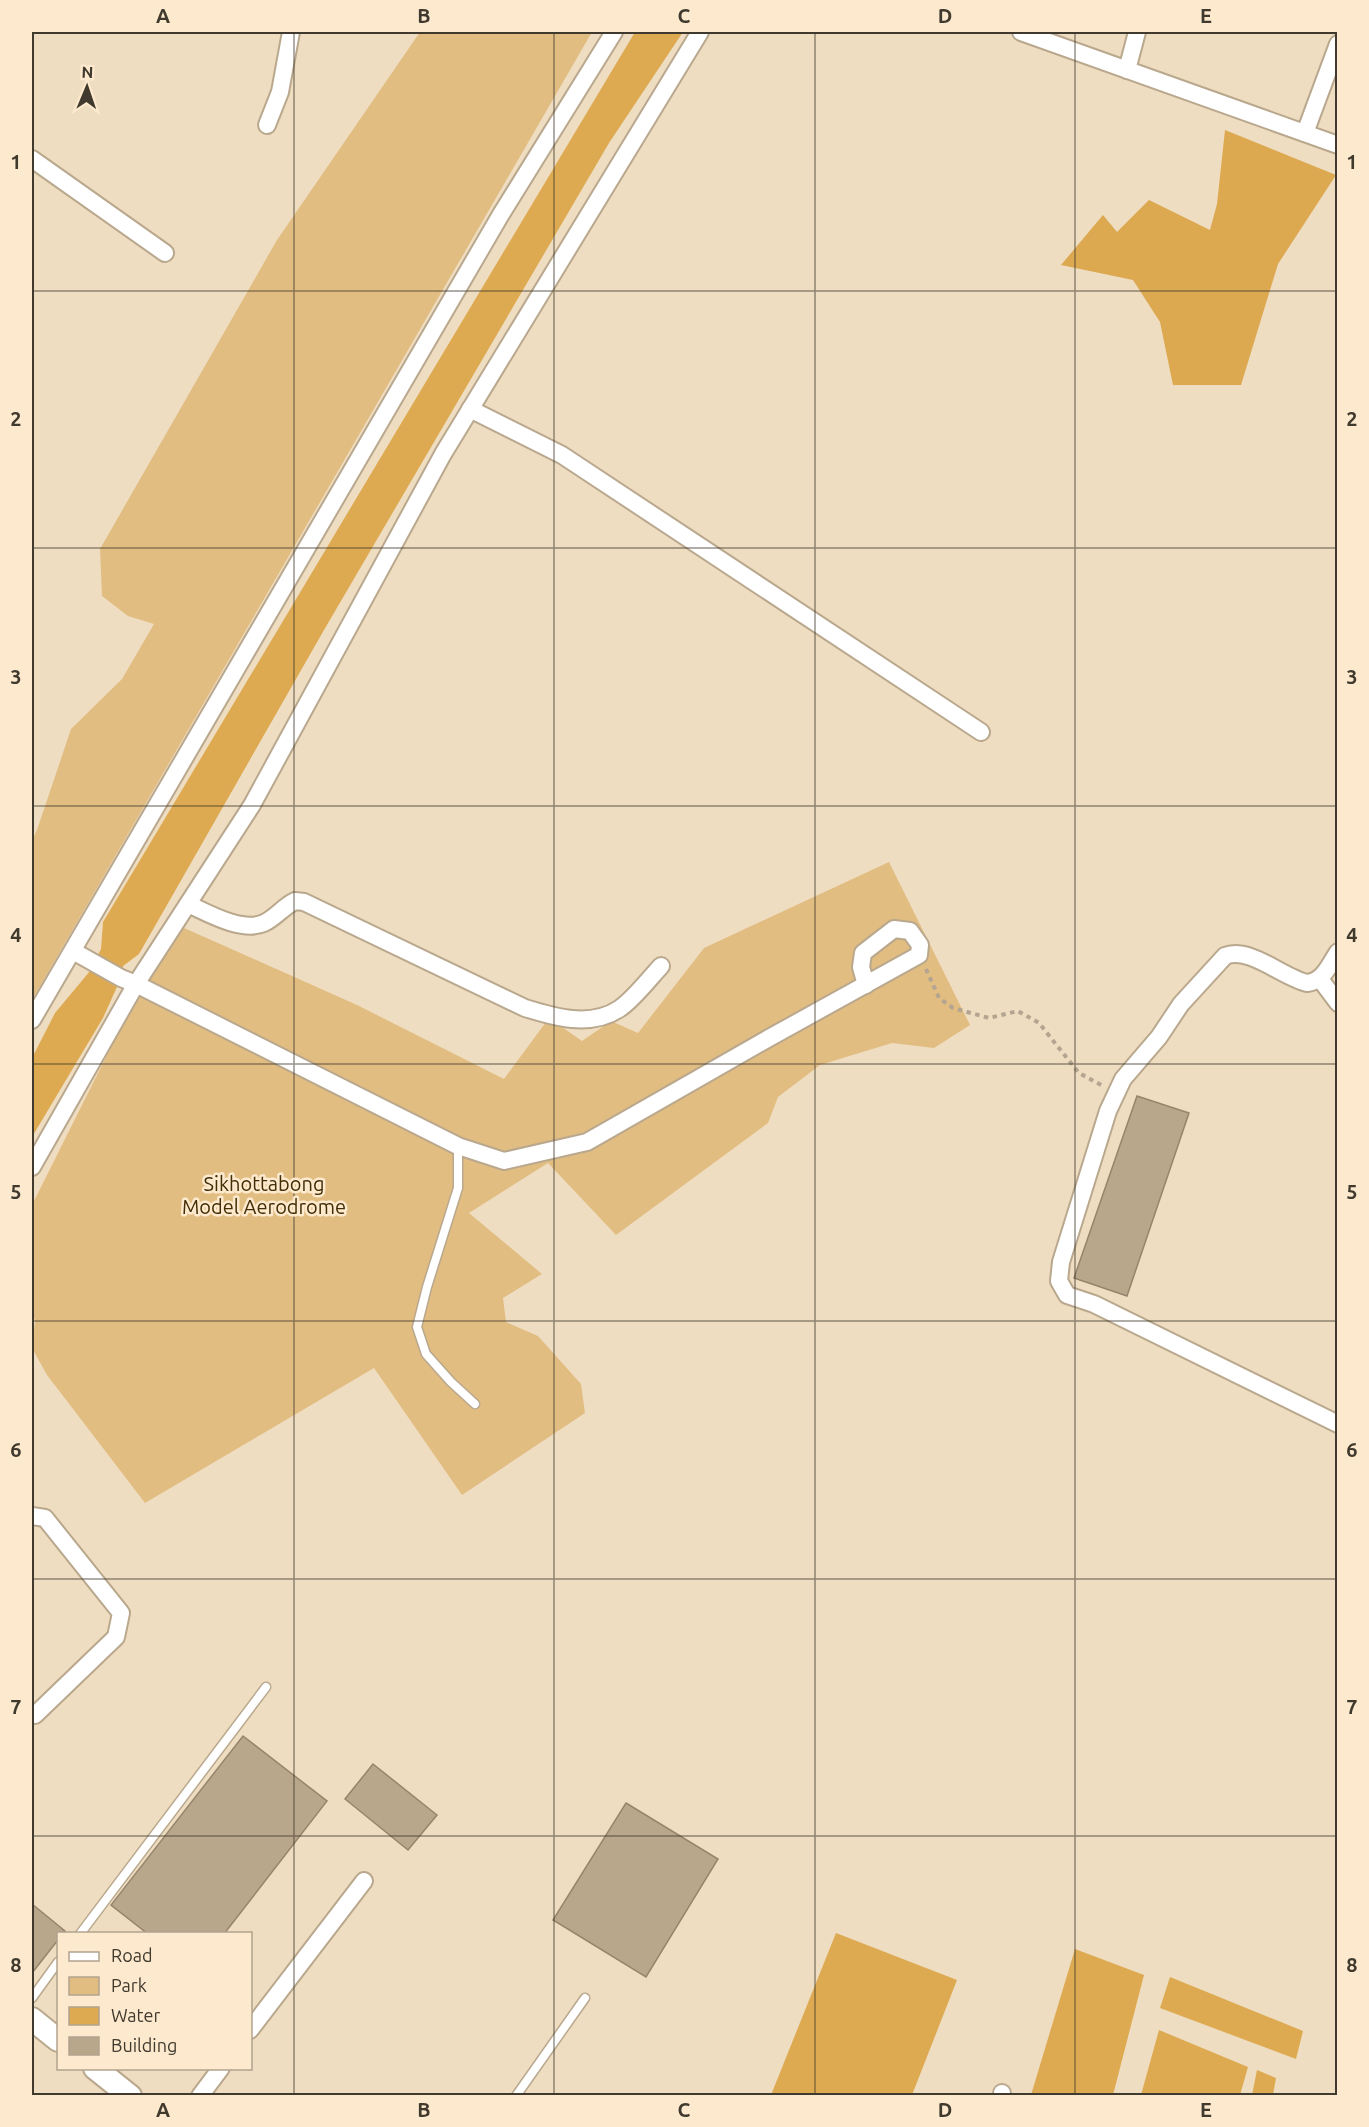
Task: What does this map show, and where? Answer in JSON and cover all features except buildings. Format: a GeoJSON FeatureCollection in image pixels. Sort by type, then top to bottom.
{"type":"FeatureCollection","features":[{"type":"Feature","properties":{"kind":"main road"},"geometry":{"type":"LineString","coordinates":[[32,2019],[57,2039]]}},
{"type":"Feature","properties":{"kind":"main road"},"geometry":{"type":"LineString","coordinates":[[98,2070],[130,2096]]}},
{"type":"Feature","properties":{"kind":"street"},"geometry":{"type":"LineString","coordinates":[[267,125],[280,92],[291,32]]}},
{"type":"Feature","properties":{"kind":"street"},"geometry":{"type":"LineString","coordinates":[[32,1020],[80,955],[500,216],[614,32]]}},
{"type":"Feature","properties":{"kind":"street"},"geometry":{"type":"LineString","coordinates":[[32,1167],[128,981],[188,904],[252,805],[443,454],[700,32]]}},
{"type":"Feature","properties":{"kind":"street"},"geometry":{"type":"LineString","coordinates":[[1021,32],[1057,38],[1127,70],[1338,145]]}},
{"type":"Feature","properties":{"kind":"street"},"geometry":{"type":"LineString","coordinates":[[1127,70],[1137,32]]}},
{"type":"Feature","properties":{"kind":"street"},"geometry":{"type":"LineString","coordinates":[[1305,133],[1338,45]]}},
{"type":"Feature","properties":{"kind":"street"},"geometry":{"type":"LineString","coordinates":[[32,159],[165,254]]}},
{"type":"Feature","properties":{"kind":"street"},"geometry":{"type":"LineString","coordinates":[[470,409],[562,455],[981,732]]}},
{"type":"Feature","properties":{"kind":"street"},"geometry":{"type":"LineString","coordinates":[[188,904],[229,922],[248,925],[262,924],[295,901],[304,902],[525,1008],[555,1017],[579,1020],[606,1015],[620,1009],[661,966]]}},
{"type":"Feature","properties":{"kind":"street"},"geometry":{"type":"LineString","coordinates":[[80,955],[458,1146],[504,1161],[587,1142],[769,1038],[866,985],[919,955],[920,945],[910,931],[894,929],[863,953],[861,967],[866,985]]}},
{"type":"Feature","properties":{"kind":"street"},"geometry":{"type":"LineString","coordinates":[[1338,952],[1316,982],[1302,982],[1242,954],[1225,956],[1181,1004],[1159,1037],[1123,1079],[1108,1112],[1061,1262],[1059,1281],[1067,1295],[1095,1304],[1338,1424]]}},
{"type":"Feature","properties":{"kind":"street"},"geometry":{"type":"LineString","coordinates":[[1320,978],[1338,1004]]}},
{"type":"Feature","properties":{"kind":"street"},"geometry":{"type":"LineString","coordinates":[[32,1516],[45,1518],[121,1613],[116,1637],[35,1715]]}},
{"type":"Feature","properties":{"kind":"street"},"geometry":{"type":"LineString","coordinates":[[252,2027],[363,1881]]}},
{"type":"Feature","properties":{"kind":"street"},"geometry":{"type":"LineString","coordinates":[[200,2096],[220,2070]]}},
{"type":"Feature","properties":{"kind":"lane"},"geometry":{"type":"LineString","coordinates":[[458,1146],[458,1188],[441,1239],[417,1327],[426,1354],[475,1404]]}},
{"type":"Feature","properties":{"kind":"lane"},"geometry":{"type":"LineString","coordinates":[[82,1932],[266,1687]]}},
{"type":"Feature","properties":{"kind":"lane"},"geometry":{"type":"LineString","coordinates":[[32,1998],[57,1963]]}},
{"type":"Feature","properties":{"kind":"lane"},"geometry":{"type":"LineString","coordinates":[[516,2096],[585,1998]]}},
{"type":"Feature","properties":{"kind":"path"},"geometry":{"type":"LineString","coordinates":[[919,955],[939,998],[953,1008],[989,1018],[1018,1011],[1039,1023],[1079,1073],[1117,1094]]}},
{"type":"Feature","properties":{"kind":"green space"},"geometry":{"type":"Polygon","coordinates":[[[420,32],[592,32],[32,1000],[32,840],[71,729],[122,679],[154,624],[128,616],[102,596],[100,549],[277,240],[420,32]]]}},
{"type":"Feature","properties":{"kind":"green space","name":"Sikhottabong Model Aerodrome"},"geometry":{"type":"Polygon","coordinates":[[[889,862],[970,1025],[934,1048],[892,1043],[820,1065],[778,1097],[768,1123],[616,1235],[548,1163],[469,1213],[542,1274],[503,1298],[506,1322],[538,1336],[581,1384],[585,1413],[462,1495],[374,1368],[145,1503],[47,1375],[32,1348],[35,1321],[32,1309],[32,1205],[173,923],[357,1005],[504,1079],[549,1018],[582,1041],[611,1021],[638,1033],[704,948],[889,862]]]}},
{"type":"Feature","properties":{"kind":"shaded area"},"geometry":{"type":"Polygon","coordinates":[[[1225,130],[1336,175],[1278,264],[1241,385],[1173,385],[1160,322],[1133,280],[1061,265],[1103,215],[1117,232],[1149,200],[1210,230],[1217,204],[1225,130]]]}},
{"type":"Feature","properties":{"kind":"water"},"geometry":{"type":"Polygon","coordinates":[[[635,32],[683,32],[609,143],[324,630],[139,954],[123,966],[121,978],[103,1018],[32,1137],[32,1058],[55,1013],[90,971],[101,949],[103,922],[635,32]]]}},
{"type":"Feature","properties":{"kind":"water"},"geometry":{"type":"Polygon","coordinates":[[[836,1933],[957,1980],[912,2095],[771,2095],[836,1933]]]}},
{"type":"Feature","properties":{"kind":"water"},"geometry":{"type":"Polygon","coordinates":[[[1075,1949],[1144,1975],[1113,2095],[1031,2095],[1075,1949]]]}},
{"type":"Feature","properties":{"kind":"water"},"geometry":{"type":"Polygon","coordinates":[[[1170,1977],[1303,2031],[1296,2059],[1160,2008],[1170,1977]]]}},
{"type":"Feature","properties":{"kind":"water"},"geometry":{"type":"Polygon","coordinates":[[[1159,2030],[1248,2067],[1240,2095],[1141,2095],[1159,2030]]]}},
{"type":"Feature","properties":{"kind":"water"},"geometry":{"type":"Polygon","coordinates":[[[1257,2070],[1276,2078],[1273,2095],[1252,2095],[1257,2070]]]}}]}
